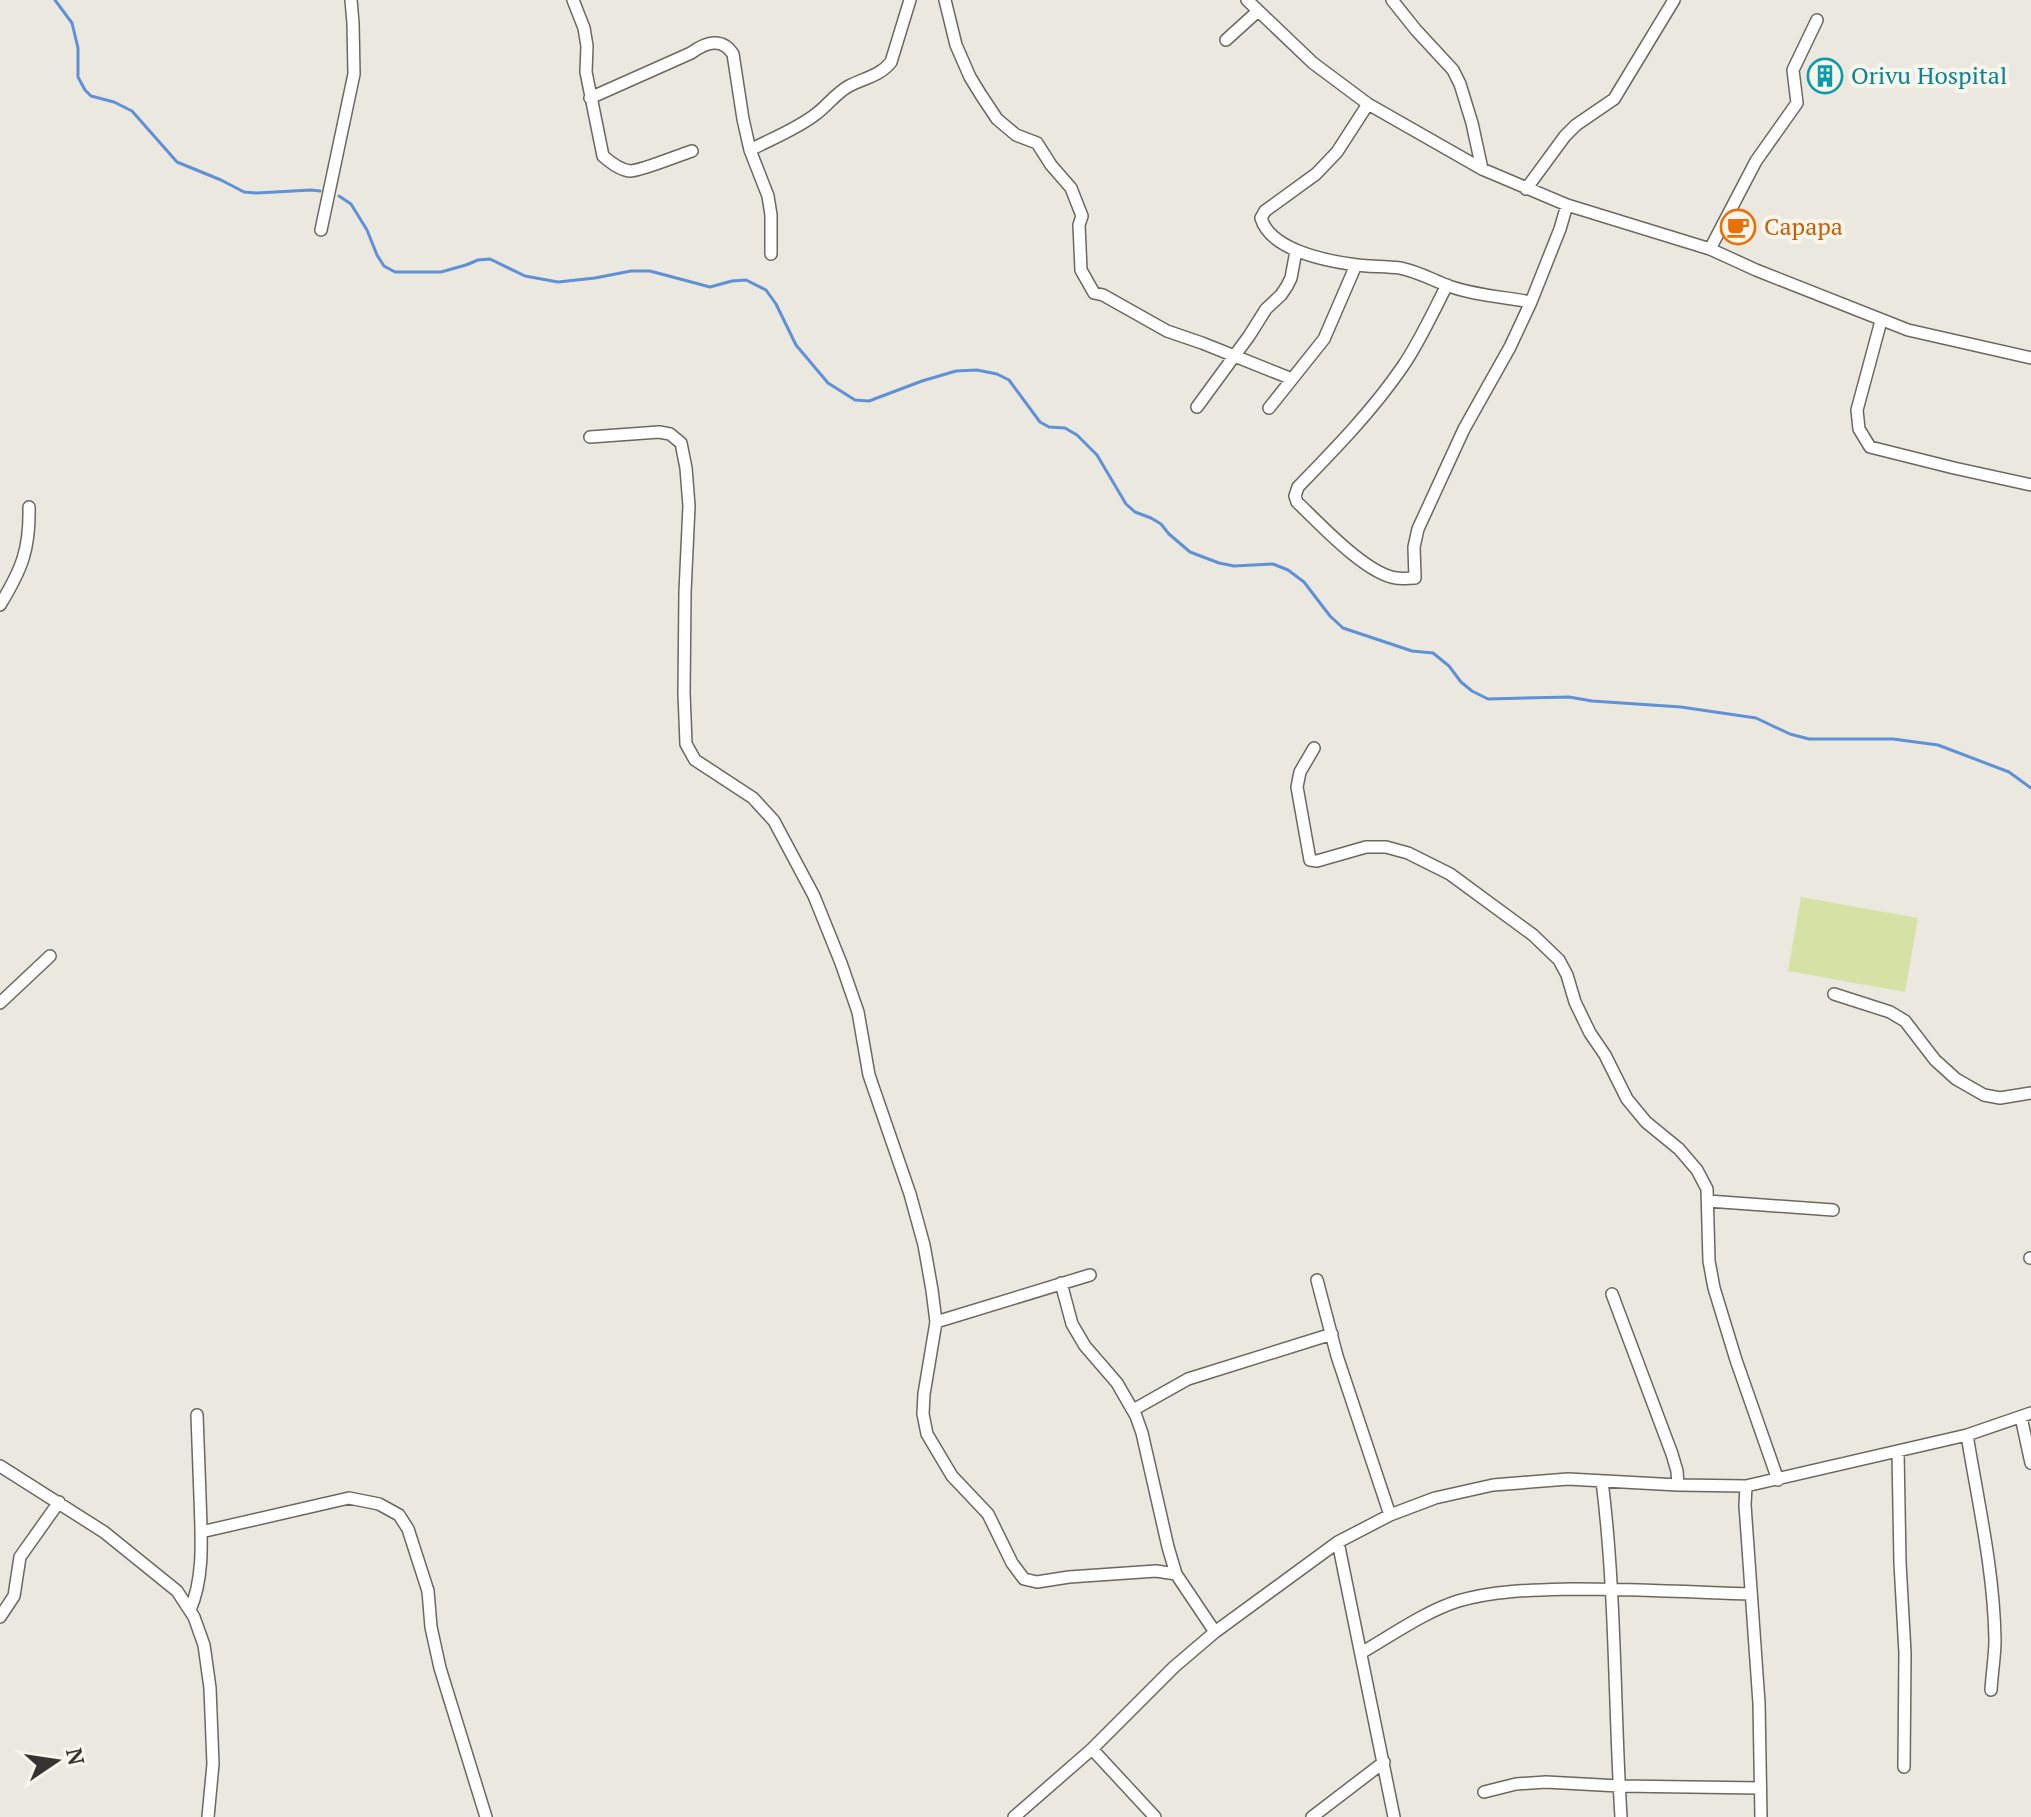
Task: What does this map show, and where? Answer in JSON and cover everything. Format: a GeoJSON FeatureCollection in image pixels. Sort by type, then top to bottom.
{"type":"FeatureCollection","features":[{"type":"Feature","properties":{"kind":"street"},"geometry":{"type":"LineString","coordinates":[[321,230],[354,74],[351,0]]}},
{"type":"Feature","properties":{"kind":"street"},"geometry":{"type":"LineString","coordinates":[[573,0],[584,28],[586,72],[603,156],[627,171],[692,151]]}},
{"type":"Feature","properties":{"kind":"street"},"geometry":{"type":"LineString","coordinates":[[750,150],[815,115],[850,85],[874,77],[885,69],[891,62],[910,0]]}},
{"type":"Feature","properties":{"kind":"street"},"geometry":{"type":"LineString","coordinates":[[945,0],[956,45],[970,77],[997,119],[1016,135],[1037,143],[1071,188],[1082,216],[1079,225],[1081,270],[1094,293],[1167,331],[1292,379]]}},
{"type":"Feature","properties":{"kind":"street"},"geometry":{"type":"LineString","coordinates":[[1247,0],[1313,63],[1368,104],[1482,169],[1567,205],[1710,249],[1881,321],[2031,358]]}},
{"type":"Feature","properties":{"kind":"street"},"geometry":{"type":"LineString","coordinates":[[1392,0],[1453,70],[1472,123],[1482,169]]}},
{"type":"Feature","properties":{"kind":"street"},"geometry":{"type":"LineString","coordinates":[[1526,189],[1565,136],[1614,99],[1674,0]]}},
{"type":"Feature","properties":{"kind":"street"},"geometry":{"type":"LineString","coordinates":[[1226,40],[1258,11]]}},
{"type":"Feature","properties":{"kind":"street"},"geometry":{"type":"LineString","coordinates":[[1710,249],[1756,161],[1797,103],[1793,70],[1817,20]]}},
{"type":"Feature","properties":{"kind":"street"},"geometry":{"type":"LineString","coordinates":[[590,98],[697,48],[716,42],[728,46],[733,54],[750,150],[768,196],[771,254]]}},
{"type":"Feature","properties":{"kind":"street"},"geometry":{"type":"LineString","coordinates":[[1368,104],[1337,152],[1316,174],[1265,211],[1261,218],[1264,226],[1274,237],[1296,251],[1356,265],[1401,269],[1447,285],[1531,302]]}},
{"type":"Feature","properties":{"kind":"street"},"geometry":{"type":"LineString","coordinates":[[1447,285],[1403,366],[1341,442],[1298,487],[1295,496],[1297,502],[1349,551],[1381,573],[1395,578],[1415,578],[1414,547],[1418,529],[1464,429],[1510,347],[1531,302],[1567,205]]}},
{"type":"Feature","properties":{"kind":"street"},"geometry":{"type":"LineString","coordinates":[[1197,407],[1266,309],[1287,286],[1296,251]]}},
{"type":"Feature","properties":{"kind":"street"},"geometry":{"type":"LineString","coordinates":[[1269,408],[1324,339],[1356,265]]}},
{"type":"Feature","properties":{"kind":"street"},"geometry":{"type":"LineString","coordinates":[[1881,321],[1857,410],[1859,429],[1870,447],[2031,485]]}},
{"type":"Feature","properties":{"kind":"street"},"geometry":{"type":"LineString","coordinates":[[590,437],[659,432],[670,434],[681,443],[689,506],[685,606],[686,744],[695,760],[753,798],[774,821],[814,896],[841,963],[858,1012],[869,1075],[924,1245],[936,1322],[924,1394],[923,1414],[927,1434],[952,1476],[988,1514],[1012,1563],[1024,1579],[1037,1582],[1156,1571],[1176,1574]]}},
{"type":"Feature","properties":{"kind":"street"},"geometry":{"type":"LineString","coordinates":[[0,605],[23,563],[29,507]]}},
{"type":"Feature","properties":{"kind":"street"},"geometry":{"type":"LineString","coordinates":[[1314,748],[1300,772],[1297,787],[1310,860],[1317,861],[1366,847],[1386,847],[1408,853],[1450,874],[1533,935],[1559,960],[1590,1033],[1627,1099],[1646,1122],[1679,1149],[1697,1170],[1707,1189],[1709,1261],[1714,1288],[1778,1480]]}},
{"type":"Feature","properties":{"kind":"street"},"geometry":{"type":"LineString","coordinates":[[0,1003],[50,956]]}},
{"type":"Feature","properties":{"kind":"street"},"geometry":{"type":"LineString","coordinates":[[1834,994],[1890,1012],[1905,1021],[1935,1060],[1956,1079],[1984,1095],[2000,1098],[2031,1093]]}},
{"type":"Feature","properties":{"kind":"street"},"geometry":{"type":"LineString","coordinates":[[1708,1201],[1833,1210]]}},
{"type":"Feature","properties":{"kind":"street"},"geometry":{"type":"LineString","coordinates":[[936,1322],[1090,1275]]}},
{"type":"Feature","properties":{"kind":"street"},"geometry":{"type":"LineString","coordinates":[[1317,1280],[1390,1515]]}},
{"type":"Feature","properties":{"kind":"street"},"geometry":{"type":"LineString","coordinates":[[1061,1283],[1072,1324],[1085,1346],[1117,1383],[1133,1410],[1142,1433],[1176,1574],[1215,1632]]}},
{"type":"Feature","properties":{"kind":"street"},"geometry":{"type":"LineString","coordinates":[[1612,1294],[1672,1454],[1678,1485]]}},
{"type":"Feature","properties":{"kind":"street"},"geometry":{"type":"LineString","coordinates":[[1133,1410],[1188,1379],[1332,1334]]}},
{"type":"Feature","properties":{"kind":"street"},"geometry":{"type":"LineString","coordinates":[[190,1610],[196,1595],[201,1532],[197,1415]]}},
{"type":"Feature","properties":{"kind":"street"},"geometry":{"type":"LineString","coordinates":[[1018,1816],[1092,1749],[1174,1667],[1215,1632],[1338,1542],[1390,1515],[1435,1498],[1493,1485],[1568,1479],[1746,1486],[1967,1435],[2026,1415],[2031,1463]]}},
{"type":"Feature","properties":{"kind":"street"},"geometry":{"type":"LineString","coordinates":[[1967,1435],[1993,1616],[1995,1641],[1991,1690]]}},
{"type":"Feature","properties":{"kind":"street"},"geometry":{"type":"LineString","coordinates":[[1898,1452],[1905,1653],[1904,1767]]}},
{"type":"Feature","properties":{"kind":"street"},"geometry":{"type":"LineString","coordinates":[[0,1466],[104,1532],[177,1591],[190,1610],[204,1645],[210,1688],[213,1764],[208,1817]]}},
{"type":"Feature","properties":{"kind":"street"},"geometry":{"type":"LineString","coordinates":[[1602,1481],[1611,1589],[1621,1817]]}},
{"type":"Feature","properties":{"kind":"street"},"geometry":{"type":"LineString","coordinates":[[1746,1486],[1759,1703],[1761,1817]]}},
{"type":"Feature","properties":{"kind":"street"},"geometry":{"type":"LineString","coordinates":[[201,1532],[349,1498],[379,1504],[399,1515],[408,1529],[428,1591],[431,1627],[440,1668],[486,1817]]}},
{"type":"Feature","properties":{"kind":"street"},"geometry":{"type":"LineString","coordinates":[[0,1617],[14,1596],[20,1557],[59,1502]]}},
{"type":"Feature","properties":{"kind":"street"},"geometry":{"type":"LineString","coordinates":[[1338,1542],[1394,1817]]}},
{"type":"Feature","properties":{"kind":"street"},"geometry":{"type":"LineString","coordinates":[[1361,1653],[1440,1608],[1460,1601],[1526,1590],[1611,1589],[1751,1594]]}},
{"type":"Feature","properties":{"kind":"street"},"geometry":{"type":"LineString","coordinates":[[1092,1749],[1155,1817]]}},
{"type":"Feature","properties":{"kind":"street"},"geometry":{"type":"LineString","coordinates":[[1312,1817],[1384,1762]]}},
{"type":"Feature","properties":{"kind":"street"},"geometry":{"type":"LineString","coordinates":[[1484,1792],[1516,1784],[1546,1782],[1760,1788]]}},
{"type":"Feature","properties":{"kind":"green space"},"geometry":{"type":"Polygon","coordinates":[[[1801,897],[1918,918],[1905,992],[1788,971],[1801,897]]]}},
{"type":"Feature","properties":{"kind":"waterway"},"geometry":{"type":"LineString","coordinates":[[55,0],[72,23],[78,48],[78,77],[85,90],[91,96],[132,111],[177,162],[244,192],[320,191]]}},
{"type":"Feature","properties":{"kind":"waterway"},"geometry":{"type":"LineString","coordinates":[[339,196],[351,204],[384,266],[395,272],[441,272],[490,259],[525,276],[558,282],[631,271],[650,271],[710,287],[746,280],[766,290],[796,345],[828,383],[855,400],[869,401],[956,371],[977,370],[997,374],[1009,380],[1040,422],[1049,427],[1065,428],[1077,435],[1097,455],[1126,504],[1135,512],[1161,524],[1190,552],[1234,566],[1273,564],[1288,570],[1304,582],[1343,628],[1412,651],[1433,653],[1449,666],[1461,682],[1488,699],[1569,697],[1681,707],[1756,718],[1809,739],[1893,739],[1938,745],[2009,772],[2031,788]]}},
{"type":"Feature","properties":{"kind":"place","name":"Orivu Hospital"},"geometry":{"type":"Point","coordinates":[1825,76]}},
{"type":"Feature","properties":{"kind":"place","name":"Capapa"},"geometry":{"type":"Point","coordinates":[1738,227]}}]}
